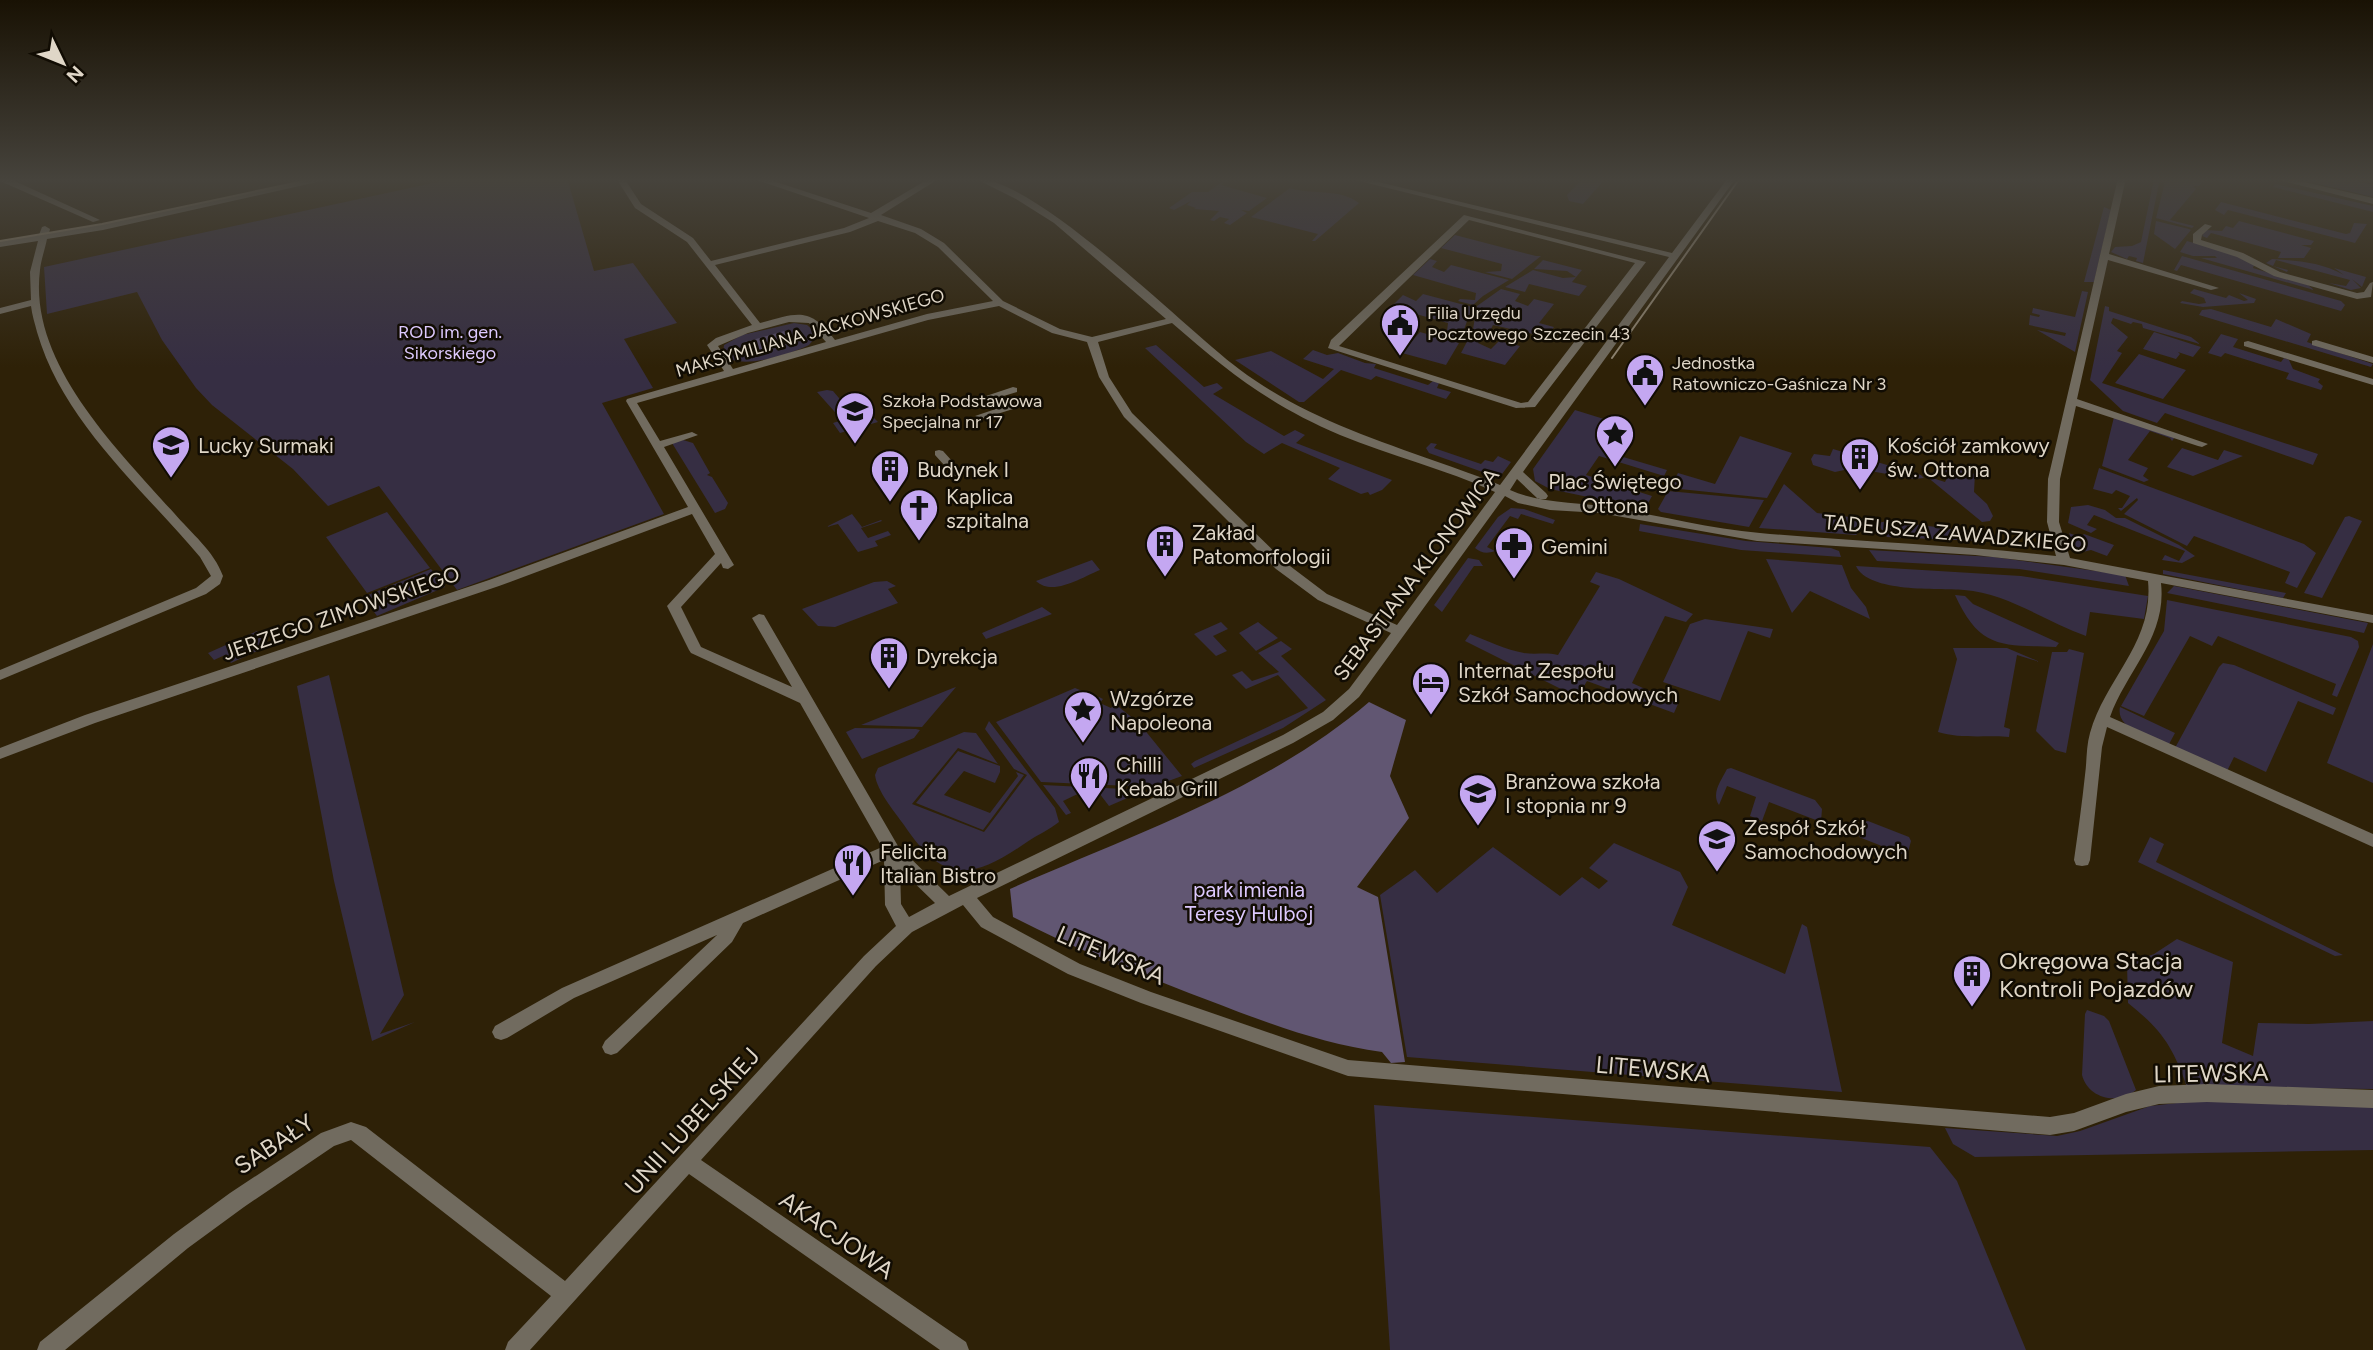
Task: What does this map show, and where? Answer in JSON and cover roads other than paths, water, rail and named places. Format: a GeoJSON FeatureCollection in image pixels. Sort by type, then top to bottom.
{"type":"FeatureCollection","features":[{"type":"Feature","properties":{"kind":"street"},"geometry":{"type":"LineString","coordinates":[[0,675],[201,591],[215,581],[214,569],[90,426],[65,391],[41,349],[33,303],[32,270],[41,241]]}},
{"type":"Feature","properties":{"kind":"street"},"geometry":{"type":"LineString","coordinates":[[689,241],[759,328]]}},
{"type":"Feature","properties":{"kind":"street"},"geometry":{"type":"LineString","coordinates":[[709,264],[802,241]]}},
{"type":"Feature","properties":{"kind":"street"},"geometry":{"type":"LineString","coordinates":[[935,241],[1000,303],[1046,328],[1092,340],[1173,320]]}},
{"type":"Feature","properties":{"kind":"street"},"geometry":{"type":"LineString","coordinates":[[1080,241],[1242,377],[1294,409],[1356,437],[1504,491]]}},
{"type":"Feature","properties":{"kind":"street"},"geometry":{"type":"LineString","coordinates":[[1442,241],[1335,342],[1333,348],[1526,406],[1535,403],[1641,262],[1560,241]]}},
{"type":"Feature","properties":{"kind":"street"},"geometry":{"type":"LineString","coordinates":[[1612,241],[1675,256]]}},
{"type":"Feature","properties":{"kind":"street","name":"SEBASTIANA KLONOWICA"},"geometry":{"type":"LineString","coordinates":[[947,905],[1307,729],[1354,694],[1686,241]]}},
{"type":"Feature","properties":{"kind":"street"},"geometry":{"type":"LineString","coordinates":[[2064,561],[2057,541],[2051,504],[2054,479],[2108,241]]}},
{"type":"Feature","properties":{"kind":"street"},"geometry":{"type":"LineString","coordinates":[[2196,241],[2240,255],[2277,274],[2357,296],[2370,290]]}},
{"type":"Feature","properties":{"kind":"street"},"geometry":{"type":"LineString","coordinates":[[2105,256],[2214,288]]}},
{"type":"Feature","properties":{"kind":"street"},"geometry":{"type":"LineString","coordinates":[[0,311],[33,303]]}},
{"type":"Feature","properties":{"kind":"street","name":"MAKSYMILIANA JACKOWSKIEGO"},"geometry":{"type":"LineString","coordinates":[[657,445],[631,401],[939,314],[1000,303]]}},
{"type":"Feature","properties":{"kind":"street"},"geometry":{"type":"LineString","coordinates":[[730,373],[712,345],[722,338],[805,318],[814,321],[832,343]]}},
{"type":"Feature","properties":{"kind":"street"},"geometry":{"type":"LineString","coordinates":[[1584,339],[1610,345]]}},
{"type":"Feature","properties":{"kind":"street"},"geometry":{"type":"LineString","coordinates":[[1092,340],[1108,385],[1128,415],[1281,566],[1299,582],[1332,602],[1401,632]]}},
{"type":"Feature","properties":{"kind":"street"},"geometry":{"type":"LineString","coordinates":[[2316,342],[2373,360]]}},
{"type":"Feature","properties":{"kind":"street"},"geometry":{"type":"LineString","coordinates":[[2248,344],[2373,382]]}},
{"type":"Feature","properties":{"kind":"street"},"geometry":{"type":"LineString","coordinates":[[970,403],[1013,390]]}},
{"type":"Feature","properties":{"kind":"street"},"geometry":{"type":"LineString","coordinates":[[2073,401],[2202,444]]}},
{"type":"Feature","properties":{"kind":"street"},"geometry":{"type":"LineString","coordinates":[[981,416],[1025,402]]}},
{"type":"Feature","properties":{"kind":"street"},"geometry":{"type":"LineString","coordinates":[[692,435],[657,445],[724,560],[674,607],[696,650],[805,699]]}},
{"type":"Feature","properties":{"kind":"street"},"geometry":{"type":"LineString","coordinates":[[939,453],[958,474]]}},
{"type":"Feature","properties":{"kind":"street"},"geometry":{"type":"LineString","coordinates":[[1517,473],[1542,496]]}},
{"type":"Feature","properties":{"kind":"street","name":"TADEUSZA ZAWADZKIEGO"},"geometry":{"type":"LineString","coordinates":[[1504,491],[1542,496],[1573,506]]}},
{"type":"Feature","properties":{"kind":"street","name":"TADEUSZA ZAWADZKIEGO"},"geometry":{"type":"LineString","coordinates":[[1504,491],[1522,500],[1539,504],[1573,506],[1757,537],[1986,552],[2064,561],[2373,619]]}},
{"type":"Feature","properties":{"kind":"street","name":"JERZEGO ZIMOWSKIEGO"},"geometry":{"type":"LineString","coordinates":[[0,754],[66,727],[421,609],[695,509]]}},
{"type":"Feature","properties":{"kind":"street"},"geometry":{"type":"LineString","coordinates":[[2082,860],[2095,747],[2102,719],[2153,622],[2158,594],[2154,577]]}},
{"type":"Feature","properties":{"kind":"street"},"geometry":{"type":"LineString","coordinates":[[759,618],[892,850],[947,905]]}},
{"type":"Feature","properties":{"kind":"street"},"geometry":{"type":"LineString","coordinates":[[2102,719],[2373,841]]}},
{"type":"Feature","properties":{"kind":"street"},"geometry":{"type":"LineString","coordinates":[[501,1032],[568,993],[892,850]]}},
{"type":"Feature","properties":{"kind":"street"},"geometry":{"type":"LineString","coordinates":[[892,850],[893,905],[906,927]]}},
{"type":"Feature","properties":{"kind":"street","name":"LITEWSKA"},"geometry":{"type":"LineString","coordinates":[[965,896],[987,922],[1074,969],[1147,999],[1348,1068],[2050,1126],[2074,1122],[2126,1103],[2159,1095],[2207,1093],[2373,1098]]}},
{"type":"Feature","properties":{"kind":"street","name":"UNII LUBELSKIEJ"},"geometry":{"type":"LineString","coordinates":[[516,1350],[870,961],[906,927],[947,905]]}},
{"type":"Feature","properties":{"kind":"street"},"geometry":{"type":"LineString","coordinates":[[611,1047],[726,937],[736,925],[735,920]]}},
{"type":"Feature","properties":{"kind":"street","name":"SABAŁY"},"geometry":{"type":"LineString","coordinates":[[48,1350],[181,1241],[237,1200],[328,1139],[351,1130],[359,1133],[566,1295]]}},
{"type":"Feature","properties":{"kind":"street","name":"AKACJOWA"},"geometry":{"type":"LineString","coordinates":[[687,1163],[958,1350]]}},
{"type":"Feature","properties":{"kind":"tram line"},"geometry":{"type":"LineString","coordinates":[[1612,358],[1695,241]]}},
{"type":"Feature","properties":{"kind":"place","name":"Filia Urzędu Pocztowego Szczecin 43"},"geometry":{"type":"Point","coordinates":[1400,357]}},
{"type":"Feature","properties":{"kind":"place","name":"Jednostka Ratowniczo-Gaśnicza Nr 3"},"geometry":{"type":"Point","coordinates":[1645,407]}},
{"type":"Feature","properties":{"kind":"place","name":"Szkoła Podstawowa Specjalna nr 17"},"geometry":{"type":"Point","coordinates":[855,445]}},
{"type":"Feature","properties":{"kind":"place","name":"Plac Świętego Ottona"},"geometry":{"type":"Point","coordinates":[1615,468]}},
{"type":"Feature","properties":{"kind":"place","name":"Lucky Surmaki"},"geometry":{"type":"Point","coordinates":[171,479]}},
{"type":"Feature","properties":{"kind":"place","name":"Kościół zamkowy św. Ottona"},"geometry":{"type":"Point","coordinates":[1860,491]}},
{"type":"Feature","properties":{"kind":"place","name":"Budynek I"},"geometry":{"type":"Point","coordinates":[890,503]}},
{"type":"Feature","properties":{"kind":"place","name":"Kaplica szpitalna"},"geometry":{"type":"Point","coordinates":[919,542]}},
{"type":"Feature","properties":{"kind":"place","name":"Zakład Patomorfologii"},"geometry":{"type":"Point","coordinates":[1165,578]}},
{"type":"Feature","properties":{"kind":"place","name":"Gemini"},"geometry":{"type":"Point","coordinates":[1514,580]}},
{"type":"Feature","properties":{"kind":"place","name":"Dyrekcja"},"geometry":{"type":"Point","coordinates":[889,690]}},
{"type":"Feature","properties":{"kind":"place","name":"Internat Zespołu Szkół Samochodowych"},"geometry":{"type":"Point","coordinates":[1431,716]}},
{"type":"Feature","properties":{"kind":"place","name":"Wzgórze Napoleona"},"geometry":{"type":"Point","coordinates":[1083,744]}},
{"type":"Feature","properties":{"kind":"place","name":"Chilli Kebab Grill"},"geometry":{"type":"Point","coordinates":[1089,810]}},
{"type":"Feature","properties":{"kind":"place","name":"Branżowa szkoła I stopnia nr 9"},"geometry":{"type":"Point","coordinates":[1478,827]}},
{"type":"Feature","properties":{"kind":"place","name":"Zespół Szkół Samochodowych"},"geometry":{"type":"Point","coordinates":[1717,873]}},
{"type":"Feature","properties":{"kind":"place","name":"Felicita Italian Bistro"},"geometry":{"type":"Point","coordinates":[853,897]}},
{"type":"Feature","properties":{"kind":"place","name":"Okręgowa Stacja Kontroli Pojazdów"},"geometry":{"type":"Point","coordinates":[1972,1008]}},
{"type":"Feature","properties":{"kind":"park label","name":"ROD im. gen. Sikorskiego"},"geometry":{"type":"Point","coordinates":[450,342]}},
{"type":"Feature","properties":{"kind":"park label","name":"park imienia Teresy Hulboj"},"geometry":{"type":"Point","coordinates":[1249,901]}}]}
